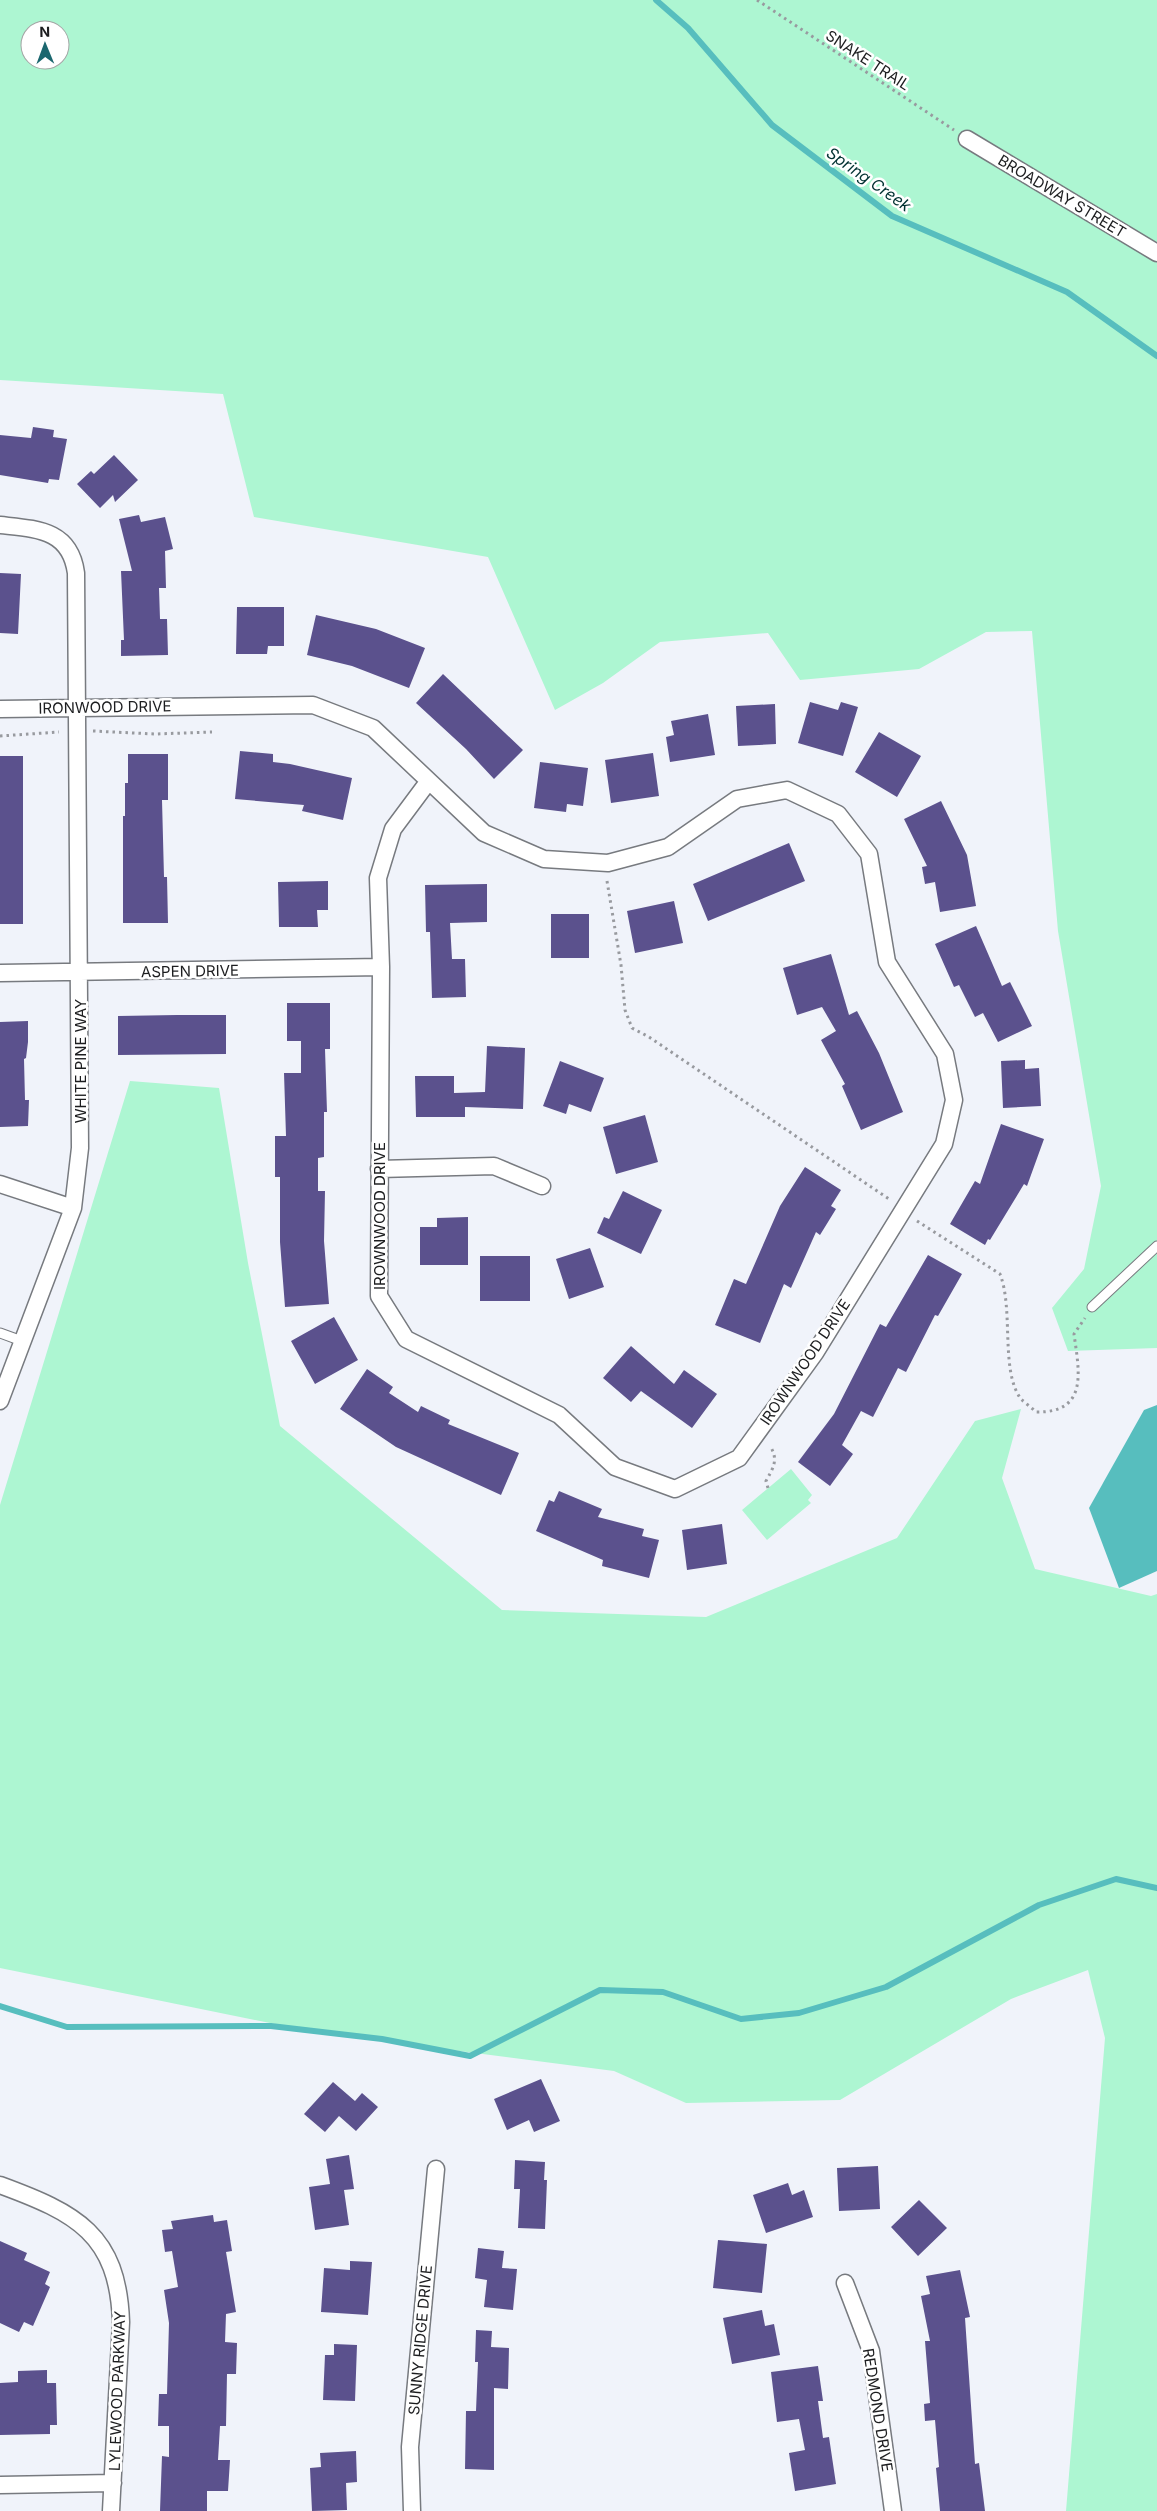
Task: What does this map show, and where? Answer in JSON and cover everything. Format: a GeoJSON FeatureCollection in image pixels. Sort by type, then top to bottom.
{"type":"FeatureCollection","features":[{"type":"Feature","properties":{"kind":"street","name":"BROADWAY STREET"},"geometry":{"type":"LineString","coordinates":[[967,139],[1157,253]]}},
{"type":"Feature","properties":{"kind":"street","name":"WHITE PINE WAY"},"geometry":{"type":"LineString","coordinates":[[0,525],[47,532],[67,546],[74,558],[76,573],[80,972],[80,1148],[73,1208],[0,1401]]}},
{"type":"Feature","properties":{"kind":"street","name":"IRONWOOD DRIVE"},"geometry":{"type":"LineString","coordinates":[[0,709],[209,705]]}},
{"type":"Feature","properties":{"kind":"street","name":"IROWNWOOD DRIVE"},"geometry":{"type":"LineString","coordinates":[[209,705],[313,705],[373,728],[484,833],[544,859],[608,863],[668,847],[737,800],[787,790],[838,814],[870,854],[888,962],[945,1054],[954,1100],[944,1144],[815,1353],[739,1458],[675,1489],[615,1467],[559,1414],[406,1340],[378,1296],[381,968],[378,878],[393,829],[428,782]]}},
{"type":"Feature","properties":{"kind":"street","name":"ASPEN DRIVE"},"geometry":{"type":"LineString","coordinates":[[0,973],[381,968]]}},
{"type":"Feature","properties":{"kind":"street"},"geometry":{"type":"LineString","coordinates":[[379,1170],[494,1166],[542,1186]]}},
{"type":"Feature","properties":{"kind":"street"},"geometry":{"type":"LineString","coordinates":[[0,1184],[73,1208]]}},
{"type":"Feature","properties":{"kind":"street","name":"SUNNY RIDGE DRIVE"},"geometry":{"type":"LineString","coordinates":[[412,2511],[410,2447],[436,2170]]}},
{"type":"Feature","properties":{"kind":"street","name":"LYLEWOOD PARKWAY"},"geometry":{"type":"LineString","coordinates":[[0,2185],[66,2212],[88,2229],[113,2268],[120,2297],[121,2322],[111,2511]]}},
{"type":"Feature","properties":{"kind":"street","name":"REDMOND DRIVE"},"geometry":{"type":"LineString","coordinates":[[845,2283],[871,2351],[893,2511]]}},
{"type":"Feature","properties":{"kind":"street"},"geometry":{"type":"LineString","coordinates":[[0,2485],[113,2483]]}},
{"type":"Feature","properties":{"kind":"lane"},"geometry":{"type":"LineString","coordinates":[[1092,1307],[1157,1246]]}},
{"type":"Feature","properties":{"kind":"lane"},"geometry":{"type":"LineString","coordinates":[[0,1333],[22,1341]]}},
{"type":"Feature","properties":{"kind":"path","name":"SNAKE TRAIL"},"geometry":{"type":"LineString","coordinates":[[757,0],[967,139]]}},
{"type":"Feature","properties":{"kind":"path"},"geometry":{"type":"LineString","coordinates":[[0,736],[77,732],[155,734],[212,732]]}},
{"type":"Feature","properties":{"kind":"path"},"geometry":{"type":"LineString","coordinates":[[608,863],[607,885],[621,965],[625,1010],[632,1028],[650,1037],[904,1209],[918,1222],[1000,1274],[1006,1289],[1013,1382],[1021,1398],[1036,1412],[1054,1412],[1064,1406],[1077,1391],[1079,1369],[1074,1334],[1092,1307]]}},
{"type":"Feature","properties":{"kind":"path"},"geometry":{"type":"LineString","coordinates":[[756,1435],[770,1446],[775,1454],[776,1462],[766,1481],[768,1488]]}},
{"type":"Feature","properties":{"kind":"green space"},"geometry":{"type":"Polygon","coordinates":[[[0,0],[1157,0],[1157,1348],[1068,1351],[1052,1308],[1084,1269],[1101,1186],[1058,931],[1032,631],[986,632],[919,669],[800,680],[768,633],[660,642],[603,683],[555,710],[488,557],[254,517],[223,394],[0,380],[0,0]]]}},
{"type":"Feature","properties":{"kind":"green space"},"geometry":{"type":"Polygon","coordinates":[[[130,1081],[219,1088],[248,1263],[280,1426],[502,1610],[706,1617],[897,1538],[975,1421],[1021,1409],[1002,1478],[1035,1569],[1151,1596],[1157,1594],[1157,2511],[1066,2511],[1105,2038],[1088,1970],[1011,1999],[840,2100],[686,2103],[614,2071],[319,2033],[0,1968],[0,1505],[130,1081]]]}},
{"type":"Feature","properties":{"kind":"green space"},"geometry":{"type":"Polygon","coordinates":[[[791,1469],[812,1495],[808,1500],[811,1503],[767,1540],[742,1510],[791,1469]]]}},
{"type":"Feature","properties":{"kind":"water"},"geometry":{"type":"Polygon","coordinates":[[[1157,1405],[1157,1571],[1119,1588],[1089,1508],[1144,1410],[1157,1405]]]}},
{"type":"Feature","properties":{"kind":"building"},"geometry":{"type":"Polygon","coordinates":[[[33,427],[54,430],[53,437],[67,439],[59,480],[49,479],[48,483],[0,475],[0,435],[31,438],[33,427]]]}},
{"type":"Feature","properties":{"kind":"building"},"geometry":{"type":"Polygon","coordinates":[[[114,455],[138,480],[115,502],[113,495],[100,508],[77,484],[91,471],[94,474],[114,455]]]}},
{"type":"Feature","properties":{"kind":"building"},"geometry":{"type":"Polygon","coordinates":[[[139,515],[141,522],[165,517],[173,549],[165,551],[166,588],[159,588],[160,619],[167,619],[168,655],[121,656],[121,640],[124,640],[121,571],[132,571],[119,519],[139,515]]]}},
{"type":"Feature","properties":{"kind":"building"},"geometry":{"type":"Polygon","coordinates":[[[0,573],[21,574],[18,634],[0,633],[0,573]]]}},
{"type":"Feature","properties":{"kind":"building"},"geometry":{"type":"Polygon","coordinates":[[[237,607],[284,607],[284,646],[268,646],[267,654],[236,654],[237,607]]]}},
{"type":"Feature","properties":{"kind":"building"},"geometry":{"type":"Polygon","coordinates":[[[316,615],[376,629],[425,648],[409,688],[352,666],[307,655],[316,615]]]}},
{"type":"Feature","properties":{"kind":"building"},"geometry":{"type":"Polygon","coordinates":[[[443,674],[523,750],[494,779],[466,749],[416,703],[443,674]]]}},
{"type":"Feature","properties":{"kind":"building"},"geometry":{"type":"Polygon","coordinates":[[[810,702],[838,710],[841,702],[858,707],[843,756],[798,743],[810,702]]]}},
{"type":"Feature","properties":{"kind":"building"},"geometry":{"type":"Polygon","coordinates":[[[775,704],[776,744],[738,746],[736,706],[775,704]]]}},
{"type":"Feature","properties":{"kind":"building"},"geometry":{"type":"Polygon","coordinates":[[[708,714],[715,755],[670,762],[666,737],[674,735],[671,721],[708,714]]]}},
{"type":"Feature","properties":{"kind":"building"},"geometry":{"type":"Polygon","coordinates":[[[879,732],[921,756],[897,797],[855,772],[879,732]]]}},
{"type":"Feature","properties":{"kind":"building"},"geometry":{"type":"Polygon","coordinates":[[[240,751],[273,754],[273,762],[352,778],[343,820],[302,811],[304,805],[235,799],[240,751]]]}},
{"type":"Feature","properties":{"kind":"building"},"geometry":{"type":"Polygon","coordinates":[[[653,753],[659,796],[611,803],[605,760],[653,753]]]}},
{"type":"Feature","properties":{"kind":"building"},"geometry":{"type":"Polygon","coordinates":[[[128,754],[168,754],[168,800],[162,800],[164,877],[167,877],[168,923],[123,923],[123,816],[125,816],[125,783],[128,783],[128,754]]]}},
{"type":"Feature","properties":{"kind":"building"},"geometry":{"type":"Polygon","coordinates":[[[0,756],[23,756],[23,924],[0,924],[0,756]]]}},
{"type":"Feature","properties":{"kind":"building"},"geometry":{"type":"Polygon","coordinates":[[[540,762],[588,768],[583,806],[567,804],[566,812],[534,808],[540,762]]]}},
{"type":"Feature","properties":{"kind":"building"},"geometry":{"type":"Polygon","coordinates":[[[941,801],[967,855],[976,906],[940,912],[935,882],[925,884],[922,867],[927,866],[904,819],[941,801]]]}},
{"type":"Feature","properties":{"kind":"building"},"geometry":{"type":"Polygon","coordinates":[[[789,843],[805,881],[708,921],[693,884],[789,843]]]}},
{"type":"Feature","properties":{"kind":"building"},"geometry":{"type":"Polygon","coordinates":[[[328,881],[328,910],[317,910],[318,927],[279,927],[278,882],[328,881]]]}},
{"type":"Feature","properties":{"kind":"building"},"geometry":{"type":"Polygon","coordinates":[[[487,884],[487,922],[450,923],[452,959],[465,959],[466,997],[432,998],[430,932],[426,932],[425,885],[487,884]]]}},
{"type":"Feature","properties":{"kind":"building"},"geometry":{"type":"Polygon","coordinates":[[[674,901],[683,943],[635,953],[627,911],[674,901]]]}},
{"type":"Feature","properties":{"kind":"building"},"geometry":{"type":"Polygon","coordinates":[[[551,914],[589,914],[589,958],[551,958],[551,914]]]}},
{"type":"Feature","properties":{"kind":"building"},"geometry":{"type":"Polygon","coordinates":[[[976,926],[1002,986],[1010,982],[1032,1026],[998,1042],[983,1013],[975,1017],[959,985],[954,987],[935,944],[976,926]]]}},
{"type":"Feature","properties":{"kind":"building"},"geometry":{"type":"Polygon","coordinates":[[[831,954],[849,1015],[857,1011],[879,1053],[903,1112],[861,1130],[842,1086],[845,1084],[821,1040],[836,1031],[822,1007],[797,1015],[783,968],[831,954]]]}},
{"type":"Feature","properties":{"kind":"building"},"geometry":{"type":"Polygon","coordinates":[[[287,1003],[330,1003],[330,1049],[325,1049],[327,1112],[324,1112],[324,1157],[318,1158],[318,1191],[325,1191],[324,1241],[329,1304],[285,1307],[280,1242],[280,1177],[275,1177],[275,1136],[286,1136],[284,1073],[301,1073],[301,1041],[287,1041],[287,1003]]]}},
{"type":"Feature","properties":{"kind":"building"},"geometry":{"type":"Polygon","coordinates":[[[226,1015],[226,1054],[118,1055],[118,1016],[226,1015]]]}},
{"type":"Feature","properties":{"kind":"building"},"geometry":{"type":"Polygon","coordinates":[[[28,1021],[28,1042],[26,1058],[24,1059],[25,1100],[29,1100],[28,1126],[0,1127],[0,1022],[28,1021]]]}},
{"type":"Feature","properties":{"kind":"building"},"geometry":{"type":"Polygon","coordinates":[[[487,1046],[525,1048],[523,1109],[465,1107],[465,1117],[416,1117],[415,1076],[454,1076],[454,1093],[485,1092],[487,1046]]]}},
{"type":"Feature","properties":{"kind":"building"},"geometry":{"type":"Polygon","coordinates":[[[1025,1060],[1025,1069],[1039,1068],[1041,1106],[1003,1108],[1001,1061],[1025,1060]]]}},
{"type":"Feature","properties":{"kind":"building"},"geometry":{"type":"Polygon","coordinates":[[[560,1061],[604,1078],[591,1112],[569,1104],[566,1114],[543,1106],[560,1061]]]}},
{"type":"Feature","properties":{"kind":"building"},"geometry":{"type":"Polygon","coordinates":[[[645,1115],[658,1162],[616,1174],[603,1127],[645,1115]]]}},
{"type":"Feature","properties":{"kind":"building"},"geometry":{"type":"Polygon","coordinates":[[[1001,1124],[1044,1139],[1027,1186],[1024,1184],[990,1240],[988,1239],[985,1245],[950,1224],[975,1181],[980,1184],[1001,1124]]]}},
{"type":"Feature","properties":{"kind":"building"},"geometry":{"type":"Polygon","coordinates":[[[805,1167],[841,1190],[831,1206],[836,1209],[820,1235],[816,1232],[791,1288],[784,1284],[760,1343],[715,1325],[734,1279],[746,1284],[780,1206],[805,1167]]]}},
{"type":"Feature","properties":{"kind":"building"},"geometry":{"type":"Polygon","coordinates":[[[623,1191],[662,1210],[641,1254],[597,1233],[604,1217],[609,1219],[623,1191]]]}},
{"type":"Feature","properties":{"kind":"building"},"geometry":{"type":"Polygon","coordinates":[[[468,1217],[468,1265],[420,1265],[420,1227],[437,1227],[437,1218],[468,1217]]]}},
{"type":"Feature","properties":{"kind":"building"},"geometry":{"type":"Polygon","coordinates":[[[590,1248],[604,1287],[569,1299],[556,1259],[590,1248]]]}},
{"type":"Feature","properties":{"kind":"building"},"geometry":{"type":"Polygon","coordinates":[[[928,1255],[962,1274],[938,1316],[935,1315],[906,1372],[898,1368],[873,1417],[861,1411],[842,1445],[853,1454],[830,1486],[798,1462],[834,1414],[880,1324],[886,1327],[928,1255]]]}},
{"type":"Feature","properties":{"kind":"building"},"geometry":{"type":"Polygon","coordinates":[[[480,1256],[530,1256],[530,1301],[480,1301],[480,1256]]]}},
{"type":"Feature","properties":{"kind":"building"},"geometry":{"type":"Polygon","coordinates":[[[334,1317],[358,1360],[315,1384],[291,1341],[334,1317]]]}},
{"type":"Feature","properties":{"kind":"building"},"geometry":{"type":"Polygon","coordinates":[[[631,1346],[674,1384],[684,1370],[717,1394],[692,1428],[641,1391],[631,1402],[603,1378],[631,1346]]]}},
{"type":"Feature","properties":{"kind":"building"},"geometry":{"type":"Polygon","coordinates":[[[367,1369],[393,1387],[389,1393],[418,1412],[421,1406],[450,1420],[448,1424],[519,1453],[501,1495],[396,1447],[340,1409],[367,1369]]]}},
{"type":"Feature","properties":{"kind":"building"},"geometry":{"type":"Polygon","coordinates":[[[559,1491],[602,1509],[598,1517],[644,1529],[642,1536],[659,1540],[649,1578],[602,1566],[603,1560],[536,1531],[549,1500],[554,1502],[559,1491]]]}},
{"type":"Feature","properties":{"kind":"building"},"geometry":{"type":"Polygon","coordinates":[[[722,1524],[727,1564],[687,1570],[682,1530],[722,1524]]]}},
{"type":"Feature","properties":{"kind":"building"},"geometry":{"type":"Polygon","coordinates":[[[541,2079],[560,2121],[534,2132],[529,2120],[507,2130],[494,2099],[541,2079]]]}},
{"type":"Feature","properties":{"kind":"building"},"geometry":{"type":"Polygon","coordinates":[[[333,2082],[355,2101],[362,2093],[378,2107],[356,2131],[339,2116],[325,2132],[304,2114],[333,2082]]]}},
{"type":"Feature","properties":{"kind":"building"},"geometry":{"type":"Polygon","coordinates":[[[349,2155],[354,2189],[344,2190],[349,2225],[315,2230],[309,2187],[330,2184],[326,2159],[349,2155]]]}},
{"type":"Feature","properties":{"kind":"building"},"geometry":{"type":"Polygon","coordinates":[[[515,2160],[545,2162],[544,2180],[547,2180],[545,2229],[518,2228],[520,2189],[514,2189],[515,2160]]]}},
{"type":"Feature","properties":{"kind":"building"},"geometry":{"type":"Polygon","coordinates":[[[878,2166],[880,2209],[839,2211],[837,2168],[878,2166]]]}},
{"type":"Feature","properties":{"kind":"building"},"geometry":{"type":"Polygon","coordinates":[[[788,2183],[792,2195],[804,2190],[813,2217],[766,2233],[753,2195],[788,2183]]]}},
{"type":"Feature","properties":{"kind":"building"},"geometry":{"type":"Polygon","coordinates":[[[919,2200],[947,2228],[918,2256],[891,2227],[919,2200]]]}},
{"type":"Feature","properties":{"kind":"building"},"geometry":{"type":"Polygon","coordinates":[[[213,2215],[214,2222],[227,2220],[232,2251],[226,2252],[236,2312],[226,2314],[225,2342],[237,2343],[236,2374],[227,2374],[226,2426],[220,2426],[218,2460],[230,2460],[228,2491],[207,2491],[207,2511],[160,2511],[162,2456],[169,2457],[169,2426],[158,2426],[159,2394],[167,2394],[169,2323],[164,2290],[178,2287],[172,2251],[165,2252],[162,2230],[173,2229],[171,2221],[213,2215]]]}},
{"type":"Feature","properties":{"kind":"building"},"geometry":{"type":"Polygon","coordinates":[[[718,2240],[767,2244],[762,2293],[713,2288],[718,2240]]]}},
{"type":"Feature","properties":{"kind":"building"},"geometry":{"type":"Polygon","coordinates":[[[0,2241],[27,2253],[24,2260],[50,2272],[45,2284],[50,2287],[33,2326],[24,2322],[19,2332],[0,2323],[0,2241]]]}},
{"type":"Feature","properties":{"kind":"building"},"geometry":{"type":"Polygon","coordinates":[[[478,2248],[504,2251],[502,2268],[517,2269],[513,2310],[484,2307],[487,2280],[475,2278],[478,2248]]]}},
{"type":"Feature","properties":{"kind":"building"},"geometry":{"type":"Polygon","coordinates":[[[350,2261],[372,2262],[368,2315],[321,2312],[324,2268],[350,2270],[350,2261]]]}},
{"type":"Feature","properties":{"kind":"building"},"geometry":{"type":"Polygon","coordinates":[[[960,2270],[970,2317],[965,2318],[975,2464],[979,2463],[985,2511],[940,2511],[936,2468],[939,2467],[935,2420],[925,2421],[924,2404],[930,2403],[925,2341],[930,2341],[921,2296],[930,2294],[926,2276],[960,2270]]]}},
{"type":"Feature","properties":{"kind":"building"},"geometry":{"type":"Polygon","coordinates":[[[762,2310],[765,2326],[774,2324],[780,2355],[732,2364],[723,2318],[762,2310]]]}},
{"type":"Feature","properties":{"kind":"building"},"geometry":{"type":"Polygon","coordinates":[[[476,2330],[492,2331],[491,2347],[509,2348],[508,2389],[494,2388],[494,2470],[465,2469],[466,2411],[476,2411],[478,2362],[475,2362],[476,2330]]]}},
{"type":"Feature","properties":{"kind":"building"},"geometry":{"type":"Polygon","coordinates":[[[334,2344],[357,2345],[355,2401],[323,2400],[325,2355],[334,2355],[334,2344]]]}},
{"type":"Feature","properties":{"kind":"building"},"geometry":{"type":"Polygon","coordinates":[[[818,2366],[823,2401],[818,2401],[823,2438],[829,2437],[836,2484],[795,2491],[789,2453],[805,2450],[799,2419],[777,2422],[771,2372],[818,2366]]]}},
{"type":"Feature","properties":{"kind":"building"},"geometry":{"type":"Polygon","coordinates":[[[47,2370],[47,2383],[56,2383],[57,2425],[50,2425],[50,2434],[0,2435],[0,2383],[18,2382],[18,2371],[47,2370]]]}},
{"type":"Feature","properties":{"kind":"building"},"geometry":{"type":"Polygon","coordinates":[[[356,2451],[357,2482],[346,2483],[347,2510],[312,2511],[310,2468],[321,2467],[320,2453],[356,2451]]]}},
{"type":"Feature","properties":{"kind":"waterway","name":"Spring Creek"},"geometry":{"type":"LineString","coordinates":[[656,0],[688,28],[772,125],[892,216],[1067,292],[1157,356]]}},
{"type":"Feature","properties":{"kind":"waterway"},"geometry":{"type":"LineString","coordinates":[[0,2006],[67,2027],[271,2026],[382,2039],[470,2056],[600,1990],[663,1992],[741,2019],[799,2013],[886,1987],[1039,1905],[1116,1879],[1157,1888]]}}]}
